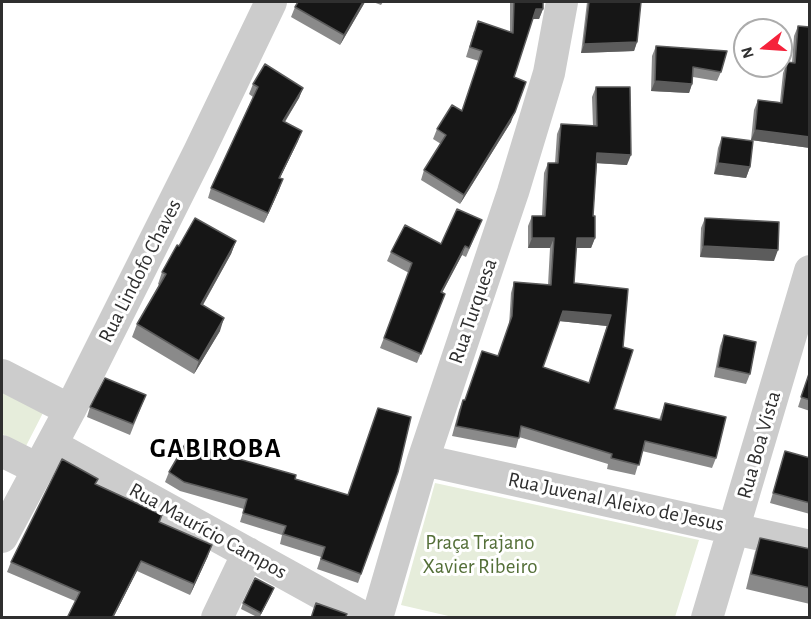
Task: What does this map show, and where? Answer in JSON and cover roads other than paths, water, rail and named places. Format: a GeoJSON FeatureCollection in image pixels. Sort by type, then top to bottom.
{"type":"FeatureCollection","features":[{"type":"Feature","properties":{"kind":"street","name":"Rua Lindofo Chaves"},"geometry":{"type":"LineString","coordinates":[[2,537],[70,410],[271,2]]}},
{"type":"Feature","properties":{"kind":"street","name":"Rua Turquesa"},"geometry":{"type":"LineString","coordinates":[[377,618],[423,460],[517,181],[549,73],[562,2]]}},
{"type":"Feature","properties":{"kind":"street","name":"Rua Boa Vista"},"geometry":{"type":"LineString","coordinates":[[707,618],[810,271]]}},
{"type":"Feature","properties":{"kind":"street"},"geometry":{"type":"LineString","coordinates":[[2,375],[70,410]]}},
{"type":"Feature","properties":{"kind":"street","name":"Rua Maurício Campos"},"geometry":{"type":"LineString","coordinates":[[2,451],[45,457],[248,553],[365,618]]}},
{"type":"Feature","properties":{"kind":"street","name":"Rua Juvenal Aleixo de Jesus"},"geometry":{"type":"LineString","coordinates":[[423,460],[810,546]]}},
{"type":"Feature","properties":{"kind":"street"},"geometry":{"type":"LineString","coordinates":[[217,618],[248,553]]}},
{"type":"Feature","properties":{"kind":"district","name":"GABIROBA"},"geometry":{"type":"Point","coordinates":[216,449]}},
{"type":"Feature","properties":{"kind":"park label","name":"Praça Trajano Xavier Ribeiro"},"geometry":{"type":"Point","coordinates":[480,555]}}]}
